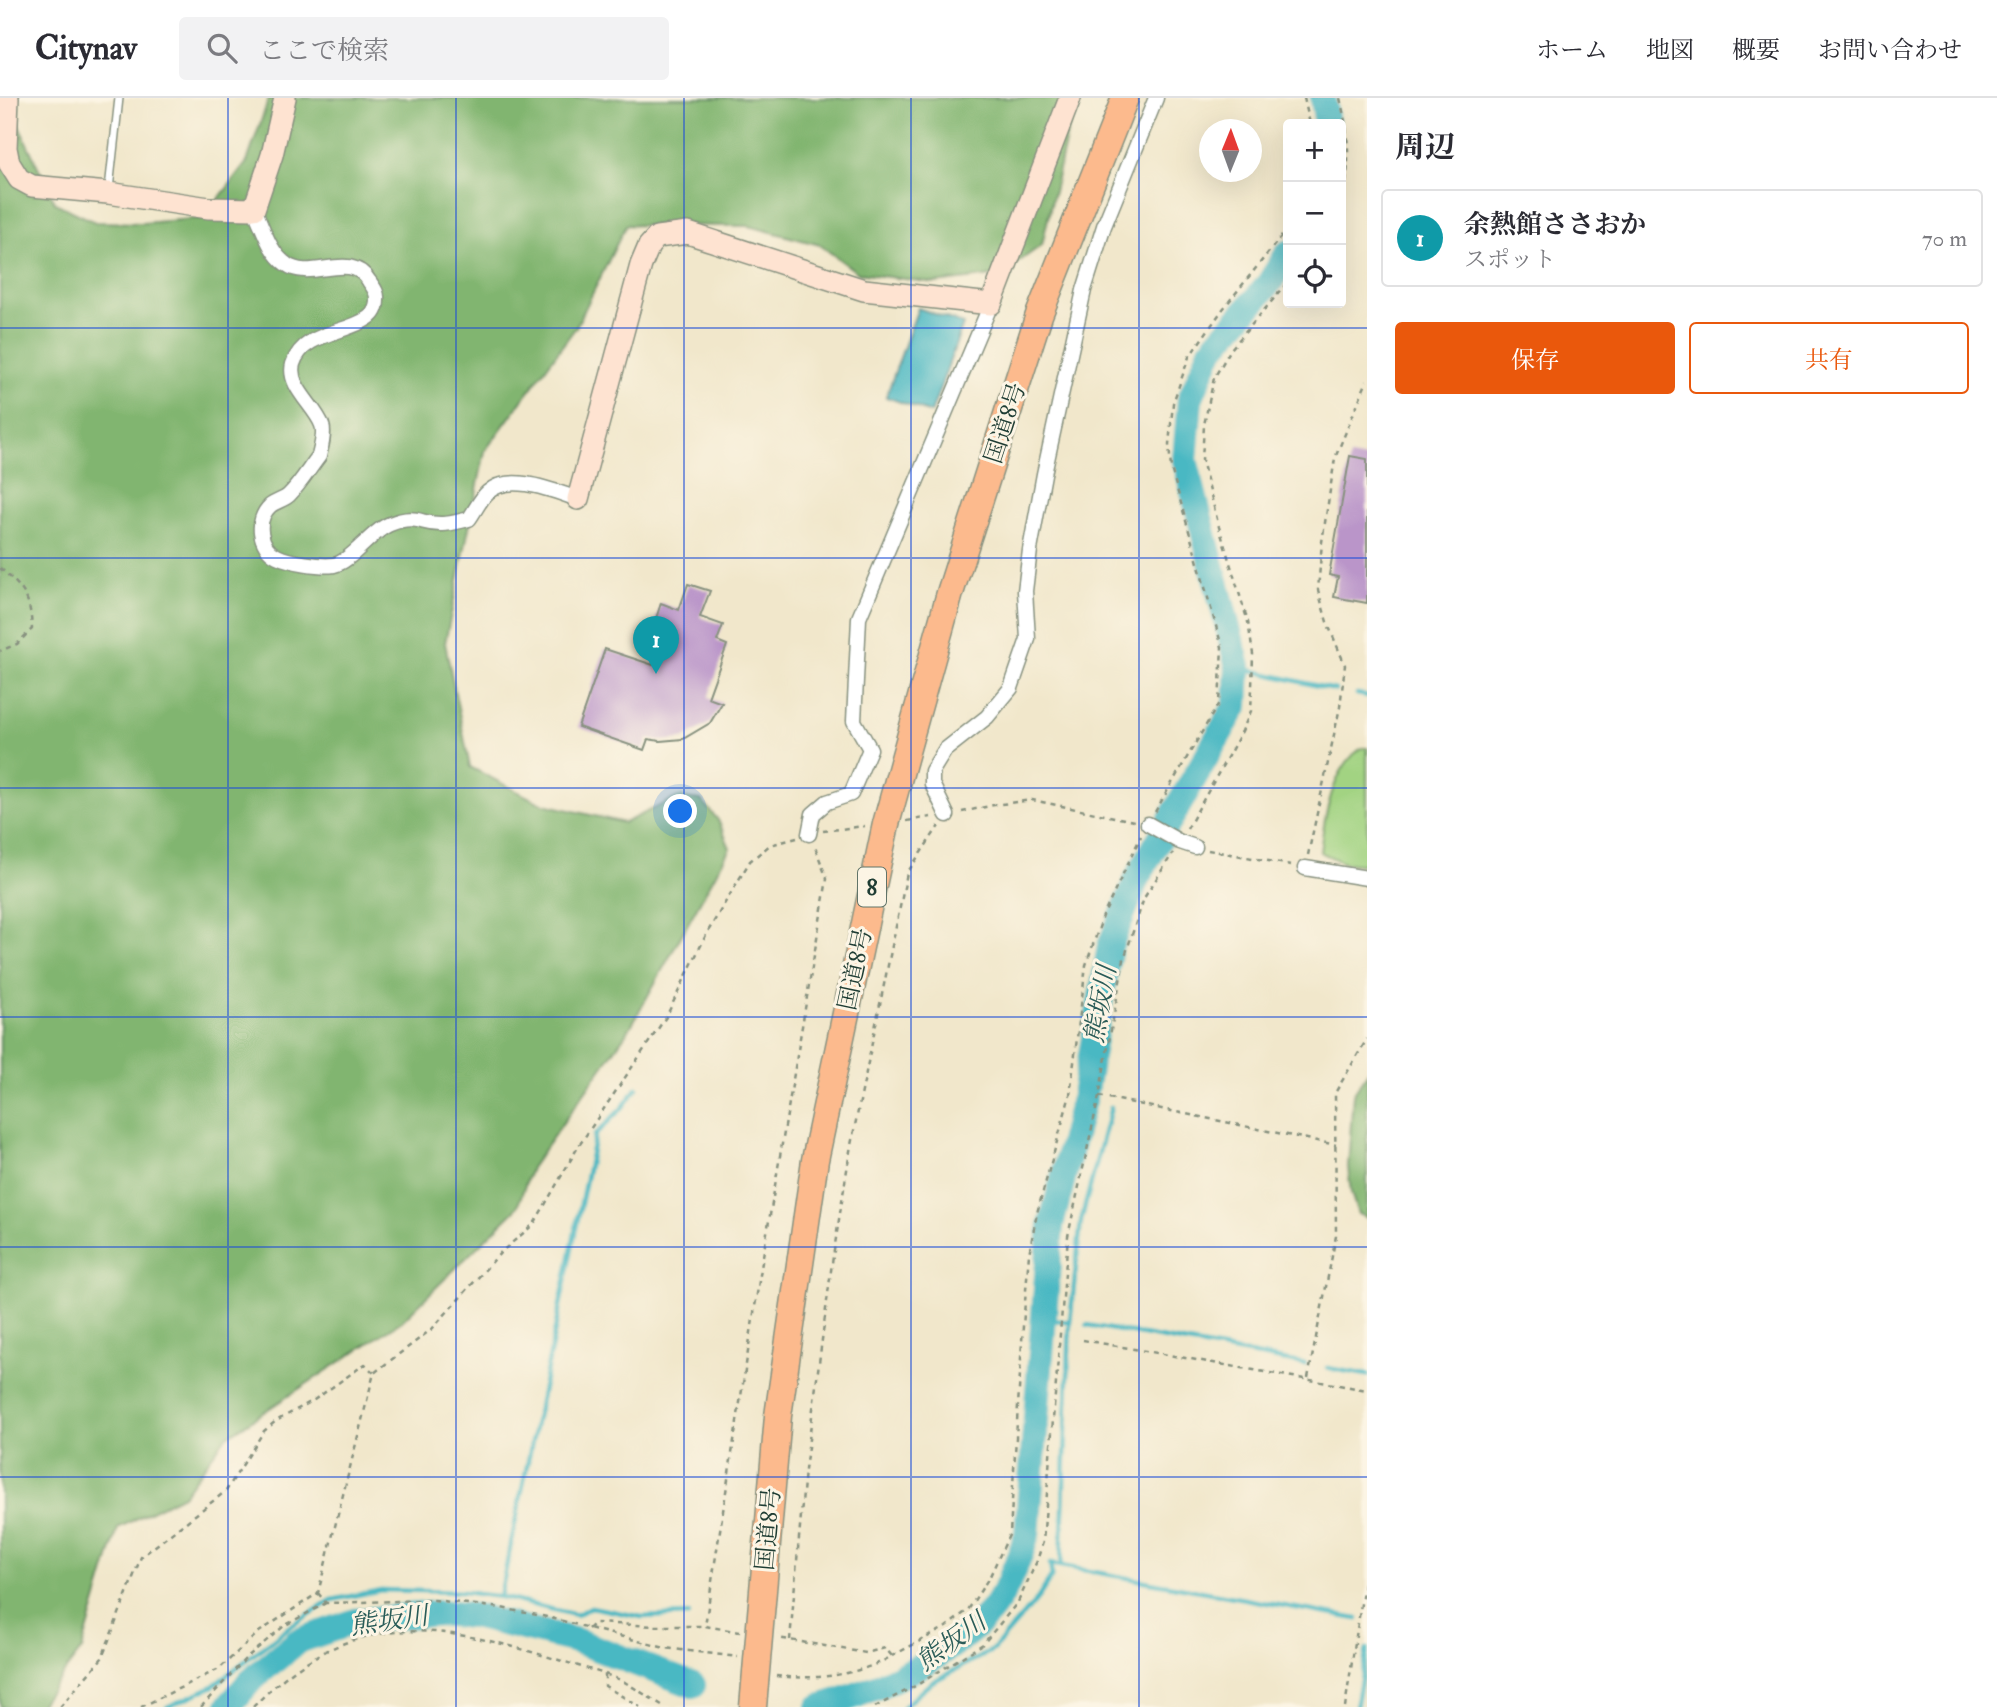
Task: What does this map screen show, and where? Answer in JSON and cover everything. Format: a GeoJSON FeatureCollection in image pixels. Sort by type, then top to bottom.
{"type":"FeatureCollection","features":[{"type":"Feature","properties":{"kind":"highway","name":"国道8号"},"geometry":{"type":"LineString","coordinates":[[753,1707],[778,1416],[815,1160],[886,824],[950,593],[1039,316],[1125,98]]}},
{"type":"Feature","properties":{"kind":"street"},"geometry":{"type":"LineString","coordinates":[[8,98],[6,148],[9,163],[19,179],[32,186],[108,193],[209,208],[254,209]]}},
{"type":"Feature","properties":{"kind":"street"},"geometry":{"type":"LineString","coordinates":[[285,98],[272,155],[254,209],[271,247],[286,265],[303,271],[350,265],[366,275],[377,293],[377,303],[372,316],[354,327],[320,336],[303,349],[293,365],[295,382],[323,427],[319,456],[288,496],[270,506],[264,515],[261,540],[269,552],[289,562],[335,565],[353,554],[368,538],[388,524],[411,518],[441,524],[469,519],[487,492],[498,485],[532,484],[578,499],[640,265],[649,246],[657,237],[688,233],[864,290],[991,304]]}},
{"type":"Feature","properties":{"kind":"street"},"geometry":{"type":"LineString","coordinates":[[809,834],[813,814],[827,802],[851,794],[870,749],[854,721],[859,618],[991,304],[1070,98]]}},
{"type":"Feature","properties":{"kind":"street"},"geometry":{"type":"LineString","coordinates":[[947,815],[932,784],[932,771],[945,750],[987,717],[1011,688],[1028,639],[1026,591],[1030,550],[1084,290],[1104,226],[1156,98]]}},
{"type":"Feature","properties":{"kind":"street"},"geometry":{"type":"LineString","coordinates":[[1148,824],[1180,842],[1195,847]]}},
{"type":"Feature","properties":{"kind":"street"},"geometry":{"type":"LineString","coordinates":[[1305,868],[1367,878]]}},
{"type":"Feature","properties":{"kind":"lane"},"geometry":{"type":"LineString","coordinates":[[108,193],[119,98]]}},
{"type":"Feature","properties":{"kind":"path"},"geometry":{"type":"LineString","coordinates":[[1304,98],[1309,119]]}},
{"type":"Feature","properties":{"kind":"path"},"geometry":{"type":"LineString","coordinates":[[1340,98],[1348,131],[1344,182]]}},
{"type":"Feature","properties":{"kind":"path"},"geometry":{"type":"LineString","coordinates":[[201,1707],[246,1658],[285,1626],[326,1603],[434,1600],[501,1608],[798,1678],[849,1672],[877,1664],[946,1627],[968,1610],[990,1576],[1010,1533],[1029,1254],[1037,1213],[1070,1094],[1086,965],[1103,916],[1148,824],[1219,703],[1222,647],[1171,468],[1173,403],[1189,357],[1223,309],[1283,237]]}},
{"type":"Feature","properties":{"kind":"path"},"geometry":{"type":"LineString","coordinates":[[875,1707],[917,1685],[983,1644],[1017,1602],[1043,1542],[1068,1236],[1099,1096],[1124,959],[1144,898],[1180,842],[1251,711],[1253,654],[1248,622],[1202,460],[1204,425],[1214,378],[1231,349],[1283,288]]}},
{"type":"Feature","properties":{"kind":"path"},"geometry":{"type":"LineString","coordinates":[[1195,847],[1305,868],[1340,707],[1345,665],[1327,622],[1318,590],[1322,542],[1335,458],[1367,381]]}},
{"type":"Feature","properties":{"kind":"path"},"geometry":{"type":"LineString","coordinates":[[0,568],[17,582],[30,603],[32,629],[17,644],[0,651]]}},
{"type":"Feature","properties":{"kind":"path"},"geometry":{"type":"LineString","coordinates":[[142,1707],[219,1669],[259,1632],[318,1593],[374,1373],[432,1329],[501,1252],[534,1224],[578,1147],[666,1017],[707,933],[750,861],[770,845],[832,829],[886,824],[1032,800],[1148,824]]}},
{"type":"Feature","properties":{"kind":"path"},"geometry":{"type":"LineString","coordinates":[[892,1656],[885,1648],[866,1653],[790,1640],[805,1470],[850,1145],[907,873],[947,815]]}},
{"type":"Feature","properties":{"kind":"path"},"geometry":{"type":"LineString","coordinates":[[705,1626],[762,1262],[827,879],[809,834]]}},
{"type":"Feature","properties":{"kind":"path"},"geometry":{"type":"LineString","coordinates":[[1308,1378],[1336,1236],[1335,1093],[1367,1039]]}},
{"type":"Feature","properties":{"kind":"path"},"geometry":{"type":"LineString","coordinates":[[1099,1096],[1336,1145]]}},
{"type":"Feature","properties":{"kind":"path"},"geometry":{"type":"LineString","coordinates":[[1083,1340],[1367,1390]]}},
{"type":"Feature","properties":{"kind":"path"},"geometry":{"type":"LineString","coordinates":[[60,1707],[102,1658],[141,1558],[226,1491],[264,1432],[276,1421],[314,1400],[365,1364],[374,1373]]}},
{"type":"Feature","properties":{"kind":"path"},"geometry":{"type":"LineString","coordinates":[[1345,1707],[1367,1565]]}},
{"type":"Feature","properties":{"kind":"path"},"geometry":{"type":"LineString","coordinates":[[318,1593],[326,1603]]}},
{"type":"Feature","properties":{"kind":"path"},"geometry":{"type":"LineString","coordinates":[[588,1629],[594,1623],[705,1626],[740,1632]]}},
{"type":"Feature","properties":{"kind":"path"},"geometry":{"type":"LineString","coordinates":[[253,1707],[269,1690],[306,1661],[332,1648],[372,1634],[416,1631],[448,1632],[505,1644],[605,1674],[623,1681],[665,1707]]}},
{"type":"Feature","properties":{"kind":"path"},"geometry":{"type":"LineString","coordinates":[[605,1674],[606,1686],[640,1707]]}},
{"type":"Feature","properties":{"kind":"green space"},"geometry":{"type":"Polygon","coordinates":[[[0,98],[16,120],[55,203],[95,222],[142,223],[204,218],[247,162],[269,98],[1075,98],[1042,245],[1000,275],[935,283],[858,273],[820,245],[749,226],[626,225],[576,327],[485,451],[445,643],[470,767],[540,803],[624,823],[678,797],[701,800],[718,820],[730,848],[630,1028],[531,1168],[517,1208],[402,1321],[226,1437],[183,1495],[118,1528],[82,1649],[38,1707],[0,1707],[0,98]]]}},
{"type":"Feature","properties":{"kind":"green space"},"geometry":{"type":"Polygon","coordinates":[[[1362,748],[1367,748],[1367,865],[1344,863],[1320,852],[1331,795],[1343,768],[1362,748]]]}},
{"type":"Feature","properties":{"kind":"green space"},"geometry":{"type":"Polygon","coordinates":[[[1367,1073],[1367,1218],[1358,1214],[1351,1193],[1348,1167],[1353,1094],[1367,1073]]]}},
{"type":"Feature","properties":{"kind":"water"},"geometry":{"type":"Polygon","coordinates":[[[918,308],[963,324],[931,413],[886,397],[918,308]]]}},
{"type":"Feature","properties":{"kind":"building"},"geometry":{"type":"Polygon","coordinates":[[[1350,456],[1367,459],[1367,603],[1334,597],[1338,577],[1329,575],[1350,456]]]}},
{"type":"Feature","properties":{"kind":"building"},"geometry":{"type":"Polygon","coordinates":[[[688,584],[710,591],[700,617],[723,625],[717,641],[727,645],[708,698],[722,703],[710,723],[683,739],[648,739],[644,750],[578,727],[605,649],[653,665],[666,629],[654,625],[661,603],[679,610],[688,584]]]}},
{"type":"Feature","properties":{"kind":"waterway","name":"熊坂川"},"geometry":{"type":"LineString","coordinates":[[1323,98],[1326,119]]}},
{"type":"Feature","properties":{"kind":"waterway","name":"熊坂川"},"geometry":{"type":"LineString","coordinates":[[819,1707],[864,1692],[911,1671],[955,1644],[990,1612],[1001,1596],[1027,1535],[1051,1225],[1084,1096],[1110,946],[1137,878],[1236,705],[1238,667],[1185,460],[1190,399],[1211,350],[1268,285],[1283,261]]}},
{"type":"Feature","properties":{"kind":"waterway"},"geometry":{"type":"LineString","coordinates":[[1238,667],[1335,690]]}},
{"type":"Feature","properties":{"kind":"waterway"},"geometry":{"type":"LineString","coordinates":[[1357,694],[1367,696]]}},
{"type":"Feature","properties":{"kind":"waterway"},"geometry":{"type":"LineString","coordinates":[[500,1597],[595,1135],[622,1108],[637,1088]]}},
{"type":"Feature","properties":{"kind":"waterway"},"geometry":{"type":"LineString","coordinates":[[1111,1107],[1081,1221],[1070,1322],[1061,1566],[1357,1619]]}},
{"type":"Feature","properties":{"kind":"waterway"},"geometry":{"type":"LineString","coordinates":[[1042,1319],[1070,1322]]}},
{"type":"Feature","properties":{"kind":"waterway"},"geometry":{"type":"LineString","coordinates":[[1087,1325],[1305,1364]]}},
{"type":"Feature","properties":{"kind":"waterway"},"geometry":{"type":"LineString","coordinates":[[1327,1368],[1367,1375]]}},
{"type":"Feature","properties":{"kind":"waterway"},"geometry":{"type":"LineString","coordinates":[[903,1707],[932,1682],[993,1650],[1036,1601],[1052,1576],[1050,1564],[1061,1566]]}},
{"type":"Feature","properties":{"kind":"waterway"},"geometry":{"type":"LineString","coordinates":[[167,1707],[213,1686],[289,1627],[332,1600],[381,1590],[464,1592],[500,1597],[576,1615],[591,1607],[642,1617],[689,1615]]}},
{"type":"Feature","properties":{"kind":"waterway","name":"熊坂川"},"geometry":{"type":"LineString","coordinates":[[228,1707],[252,1679],[298,1641],[356,1621],[438,1613],[474,1616],[577,1641],[693,1685]]}},
{"type":"Feature","properties":{"kind":"waterway"},"geometry":{"type":"LineString","coordinates":[[1356,1707],[1367,1649]]}},
{"type":"Feature","properties":{"kind":"place","name":"余熱館ささおか"},"geometry":{"type":"Point","coordinates":[656,674]}}]}
